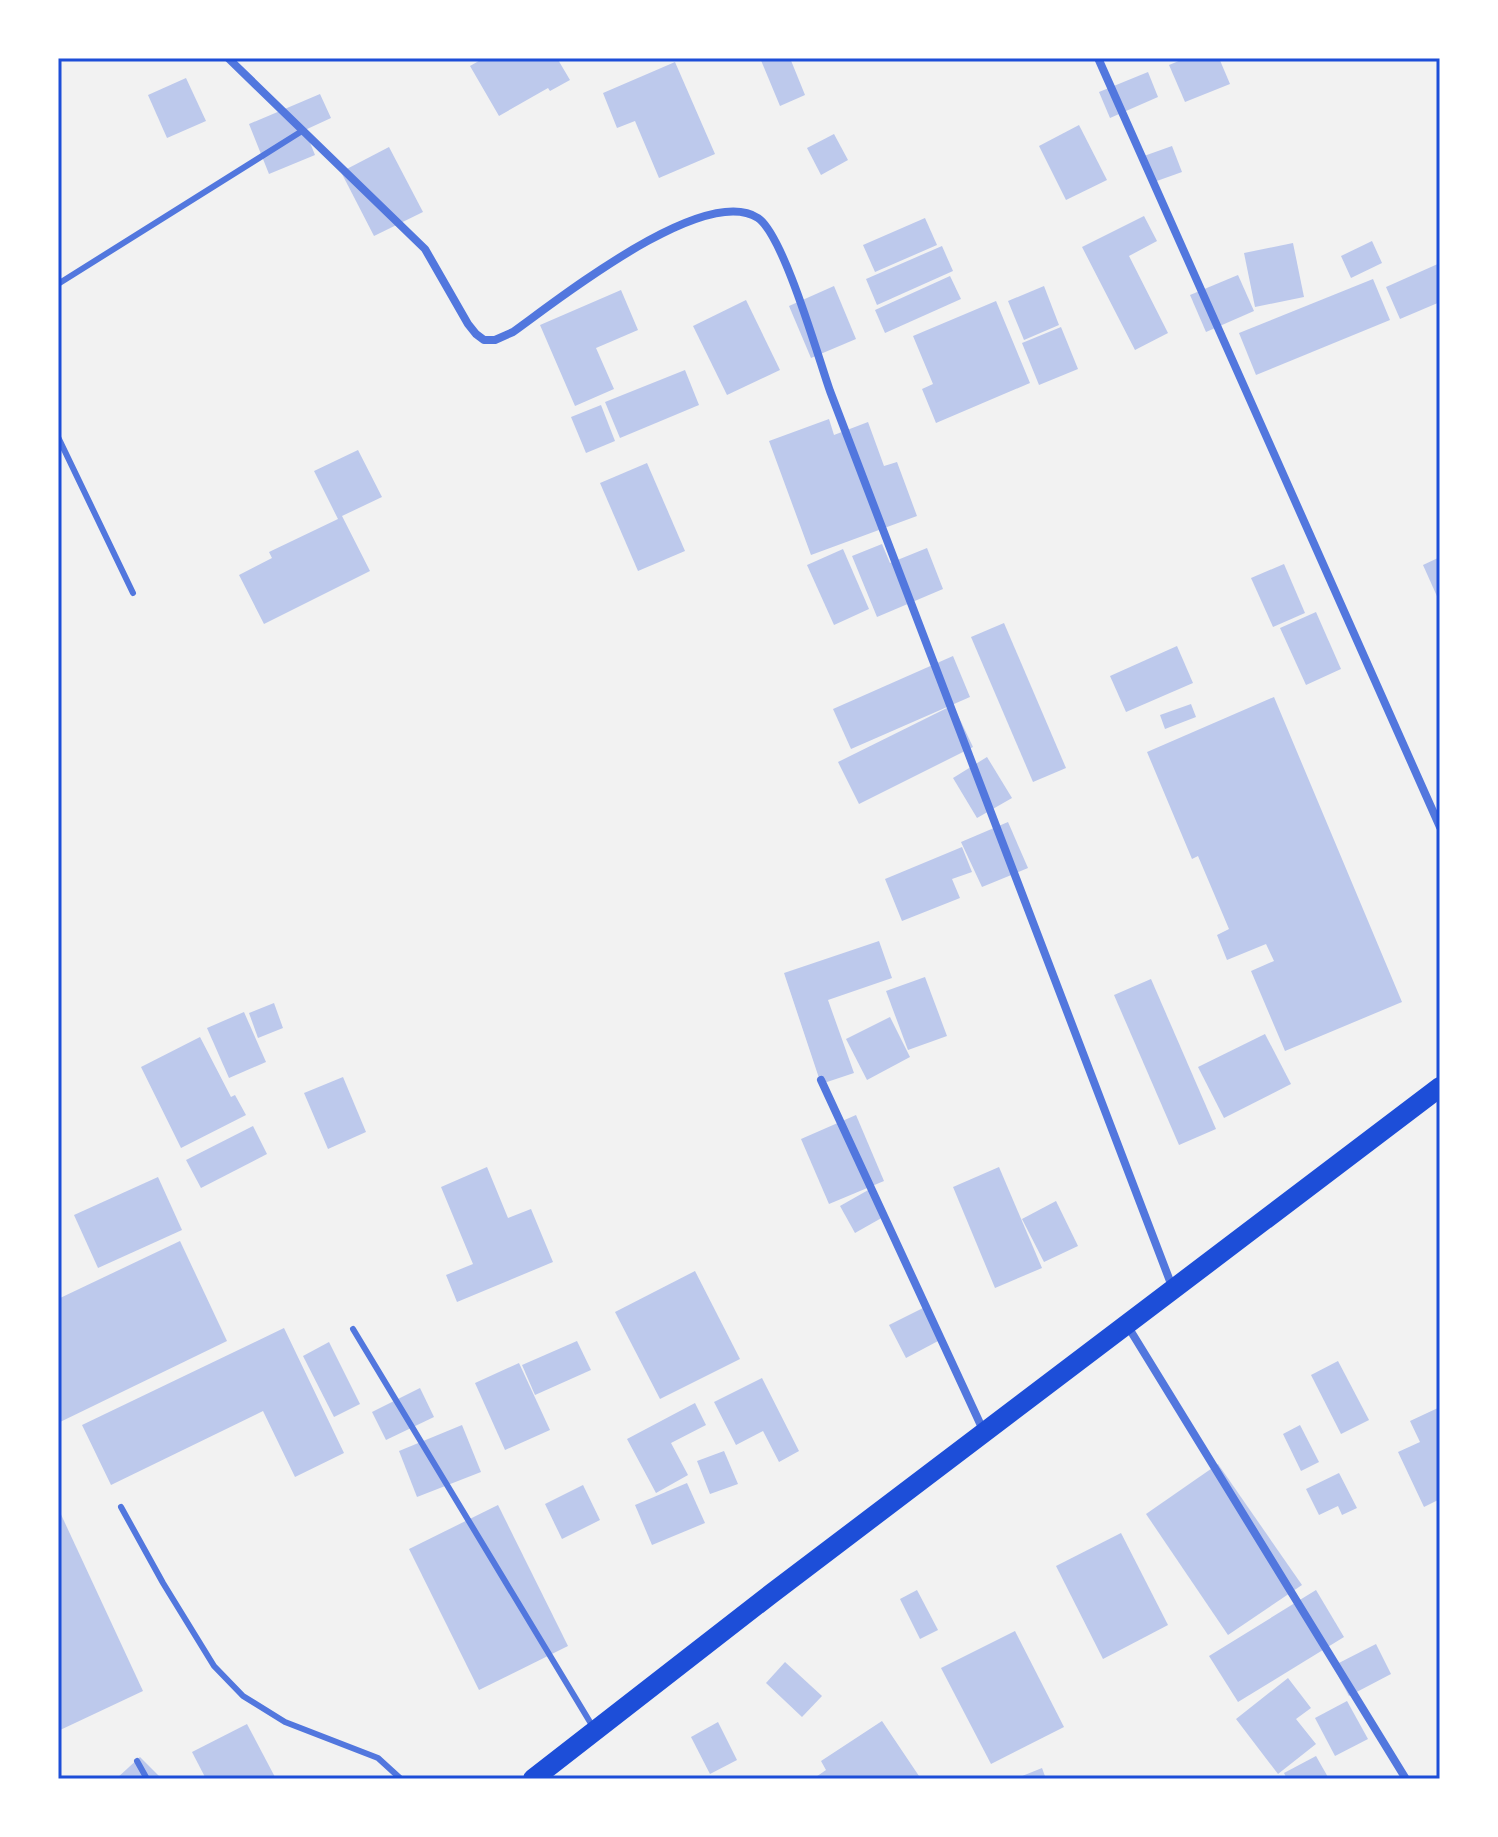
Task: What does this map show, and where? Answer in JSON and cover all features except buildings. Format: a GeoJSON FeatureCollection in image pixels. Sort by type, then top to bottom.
{"type":"FeatureCollection","features":[{"type":"Feature","properties":{"kind":"main road"},"geometry":{"type":"LineString","coordinates":[[533,1779],[1440,1087]]}},
{"type":"Feature","properties":{"kind":"street"},"geometry":{"type":"LineString","coordinates":[[228,58],[425,249],[468,324],[484,340],[495,340],[513,332],[646,240],[703,216],[734,211],[758,219],[772,235],[1173,1289]]}},
{"type":"Feature","properties":{"kind":"street"},"geometry":{"type":"LineString","coordinates":[[1098,58],[1440,827]]}},
{"type":"Feature","properties":{"kind":"street"},"geometry":{"type":"LineString","coordinates":[[821,1080],[984,1433]]}},
{"type":"Feature","properties":{"kind":"street"},"geometry":{"type":"LineString","coordinates":[[1127,1324],[1406,1779]]}},
{"type":"Feature","properties":{"kind":"lane"},"geometry":{"type":"LineString","coordinates":[[58,284],[302,131]]}},
{"type":"Feature","properties":{"kind":"lane"},"geometry":{"type":"LineString","coordinates":[[58,437],[133,593]]}},
{"type":"Feature","properties":{"kind":"lane"},"geometry":{"type":"LineString","coordinates":[[353,1329],[595,1730]]}},
{"type":"Feature","properties":{"kind":"lane"},"geometry":{"type":"LineString","coordinates":[[121,1507],[214,1666],[243,1696],[285,1722],[378,1758],[401,1779]]}},
{"type":"Feature","properties":{"kind":"lane"},"geometry":{"type":"LineString","coordinates":[[137,1761],[147,1779]]}}]}
